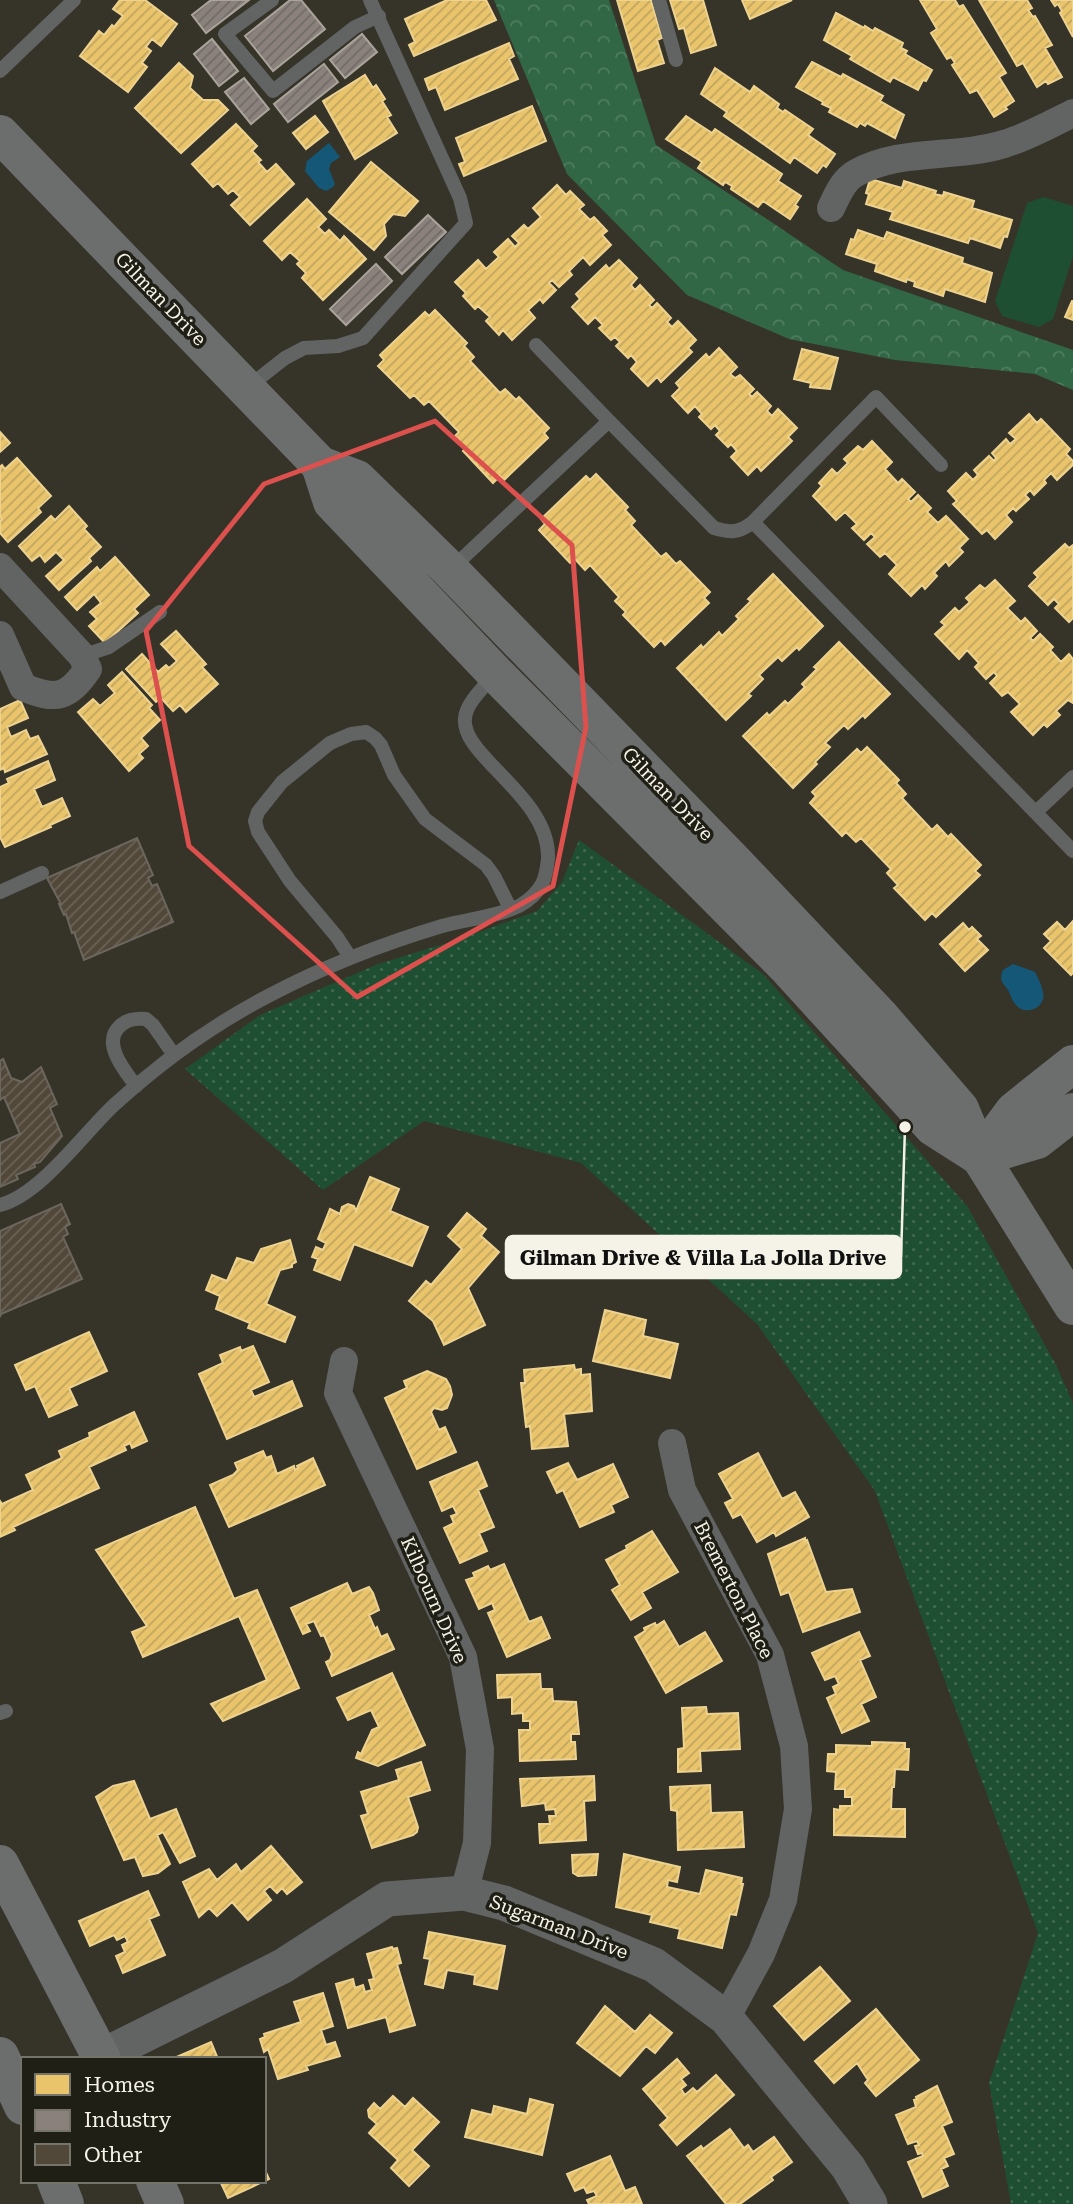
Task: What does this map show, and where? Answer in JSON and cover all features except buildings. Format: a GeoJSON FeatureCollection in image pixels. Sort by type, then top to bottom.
{"type":"FeatureCollection","features":[{"type":"Feature","properties":{"kind":"main road","name":"Gilman Drive"},"geometry":{"type":"LineString","coordinates":[[0,134],[320,465],[332,502],[495,673],[786,966],[933,1127],[980,1157]]}},
{"type":"Feature","properties":{"kind":"main road","name":"Gilman Drive"},"geometry":{"type":"LineString","coordinates":[[320,465],[356,479],[450,570],[879,1015],[960,1109],[980,1157],[1073,1306]]}},
{"type":"Feature","properties":{"kind":"main road"},"geometry":{"type":"LineString","coordinates":[[980,1157],[1014,1111],[1073,1064]]}},
{"type":"Feature","properties":{"kind":"main road"},"geometry":{"type":"LineString","coordinates":[[980,1157],[1037,1140],[1073,1112]]}},
{"type":"Feature","properties":{"kind":"main road"},"geometry":{"type":"LineString","coordinates":[[0,1864],[98,2057]]}},
{"type":"Feature","properties":{"kind":"main road"},"geometry":{"type":"LineString","coordinates":[[0,2056],[16,2101]]}},
{"type":"Feature","properties":{"kind":"main road"},"geometry":{"type":"LineString","coordinates":[[56,2183],[65,2204]]}},
{"type":"Feature","properties":{"kind":"main road"},"geometry":{"type":"LineString","coordinates":[[156,2183],[165,2204]]}},
{"type":"Feature","properties":{"kind":"street"},"geometry":{"type":"LineString","coordinates":[[831,208],[839,191],[854,174],[900,157],[957,153],[1004,144],[1073,113]]}},
{"type":"Feature","properties":{"kind":"street"},"geometry":{"type":"LineString","coordinates":[[0,567],[82,656],[88,669],[75,688],[61,694],[43,696],[23,687],[0,635]]}},
{"type":"Feature","properties":{"kind":"street","name":"Kilbourn Drive"},"geometry":{"type":"LineString","coordinates":[[344,1361],[338,1393],[463,1657],[480,1749],[477,1843],[464,1893]]}},
{"type":"Feature","properties":{"kind":"street","name":"Bremerton Place"},"geometry":{"type":"LineString","coordinates":[[672,1443],[682,1490],[770,1655],[794,1746],[798,1809],[783,1900],[761,1954],[726,2018]]}},
{"type":"Feature","properties":{"kind":"street","name":"Sugarman Drive"},"geometry":{"type":"LineString","coordinates":[[101,2057],[283,1966],[387,1899],[464,1893],[504,1903],[654,1965],[726,2018],[848,2167],[870,2204]]}},
{"type":"Feature","properties":{"kind":"lane"},"geometry":{"type":"LineString","coordinates":[[0,71],[74,0]]}},
{"type":"Feature","properties":{"kind":"lane"},"geometry":{"type":"LineString","coordinates":[[272,0],[225,34],[273,91],[355,27],[379,16]]}},
{"type":"Feature","properties":{"kind":"lane"},"geometry":{"type":"LineString","coordinates":[[247,387],[285,358],[304,348],[338,346],[363,338],[466,223],[460,198],[370,0]]}},
{"type":"Feature","properties":{"kind":"lane"},"geometry":{"type":"LineString","coordinates":[[659,0],[676,60]]}},
{"type":"Feature","properties":{"kind":"lane"},"geometry":{"type":"LineString","coordinates":[[536,345],[715,528],[729,533],[741,531],[752,522],[876,397],[941,465]]}},
{"type":"Feature","properties":{"kind":"lane"},"geometry":{"type":"LineString","coordinates":[[450,570],[609,421]]}},
{"type":"Feature","properties":{"kind":"lane"},"geometry":{"type":"LineString","coordinates":[[752,522],[1073,851]]}},
{"type":"Feature","properties":{"kind":"lane"},"geometry":{"type":"LineString","coordinates":[[82,656],[109,648],[160,611]]}},
{"type":"Feature","properties":{"kind":"lane"},"geometry":{"type":"LineString","coordinates":[[0,1205],[26,1193],[135,1086],[174,1055],[268,996],[350,957],[519,905],[534,895],[543,883],[548,850],[546,834],[528,804],[473,743],[464,724],[469,707],[495,673]]}},
{"type":"Feature","properties":{"kind":"lane"},"geometry":{"type":"LineString","coordinates":[[350,957],[337,937],[290,881],[258,832],[255,821],[258,811],[282,782],[330,743],[351,734],[366,732],[375,738],[381,745],[394,775],[425,820],[486,865],[510,908]]}},
{"type":"Feature","properties":{"kind":"lane"},"geometry":{"type":"LineString","coordinates":[[1036,812],[1073,776]]}},
{"type":"Feature","properties":{"kind":"lane"},"geometry":{"type":"LineString","coordinates":[[0,892],[41,873]]}},
{"type":"Feature","properties":{"kind":"lane"},"geometry":{"type":"LineString","coordinates":[[135,1086],[114,1050],[112,1037],[116,1029],[126,1021],[146,1019],[174,1055]]}},
{"type":"Feature","properties":{"kind":"highlighted area"},"geometry":{"type":"Polygon","coordinates":[[[435,421],[572,545],[586,727],[553,886],[357,997],[189,846],[146,631],[264,484],[435,421]]]}},
{"type":"Feature","properties":{"kind":"green space"},"geometry":{"type":"Polygon","coordinates":[[[494,0],[609,0],[656,145],[843,270],[1073,350],[1073,390],[1035,374],[895,360],[789,339],[687,295],[567,174],[494,0]]]}},
{"type":"Feature","properties":{"kind":"green space"},"geometry":{"type":"Polygon","coordinates":[[[1043,197],[1073,206],[1073,256],[1053,319],[1039,327],[1002,316],[995,301],[1027,203],[1043,197]]]}},
{"type":"Feature","properties":{"kind":"green space"},"geometry":{"type":"Polygon","coordinates":[[[579,840],[763,974],[967,1206],[1056,1365],[1073,1403],[1073,2204],[1011,2204],[989,2083],[1038,1933],[875,1491],[757,1324],[581,1163],[424,1121],[323,1190],[185,1069],[260,1015],[378,964],[457,940],[537,911],[562,882],[579,840]]]}},
{"type":"Feature","properties":{"kind":"water"},"geometry":{"type":"Polygon","coordinates":[[[329,143],[340,157],[331,163],[329,169],[335,184],[326,191],[319,188],[305,171],[307,161],[329,143]]]}},
{"type":"Feature","properties":{"kind":"water"},"geometry":{"type":"Polygon","coordinates":[[[1013,964],[1037,975],[1043,996],[1035,1009],[1019,1008],[1001,979],[1003,970],[1013,964]]]}},
{"type":"Feature","properties":{"kind":"place","name":"Gilman Drive & Villa La Jolla Drive"},"geometry":{"type":"Point","coordinates":[905,1127]}}]}
